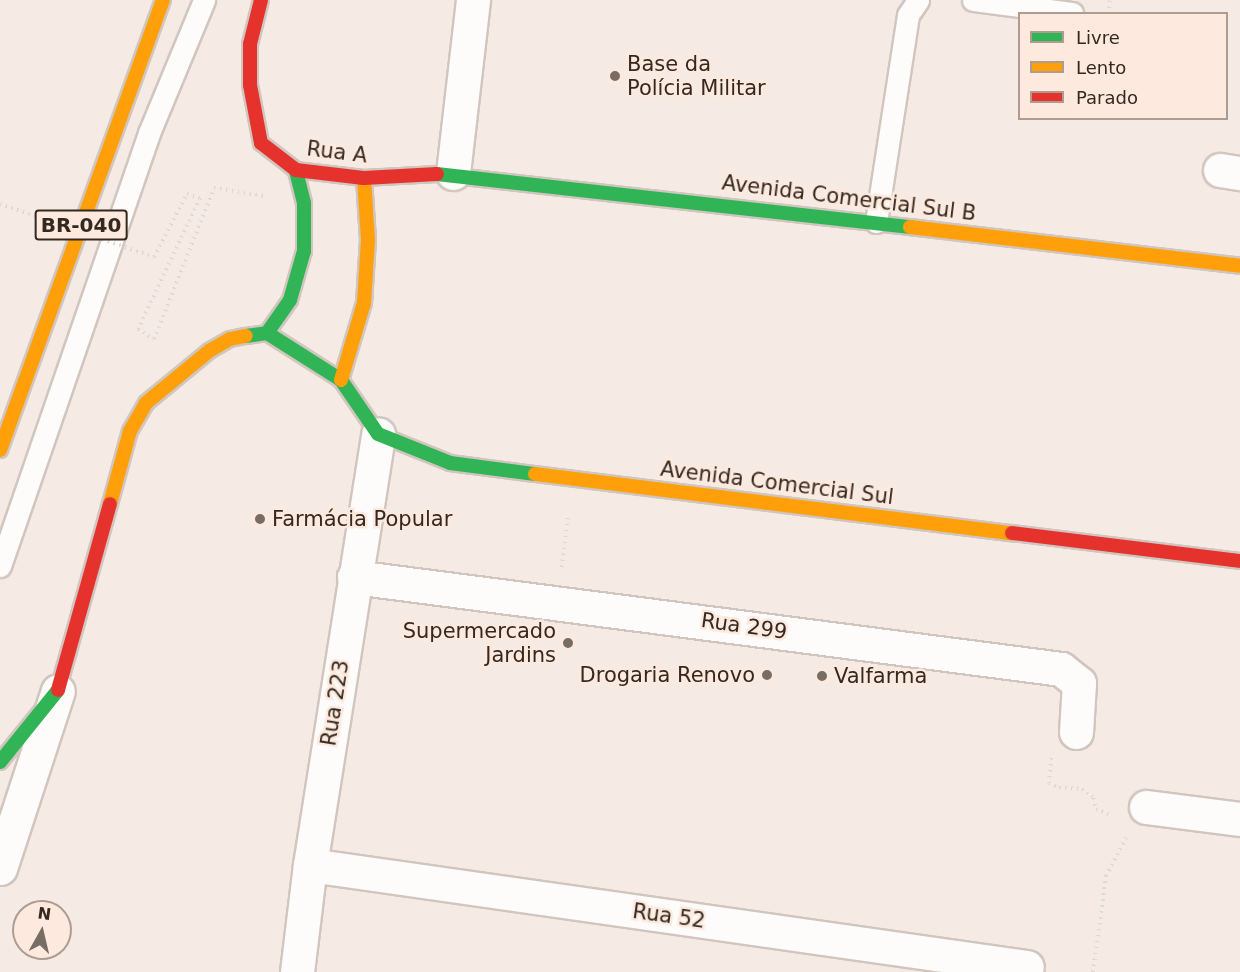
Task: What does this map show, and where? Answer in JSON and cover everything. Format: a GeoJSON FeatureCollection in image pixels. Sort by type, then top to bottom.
{"type":"FeatureCollection","features":[{"type":"Feature","properties":{"kind":"main road","name":"BR-040"},"geometry":{"type":"LineString","coordinates":[[0,450],[163,0]]}},
{"type":"Feature","properties":{"kind":"main road","name":"Rua A"},"geometry":{"type":"LineString","coordinates":[[261,0],[250,44],[250,86],[261,143],[296,170],[364,178],[453,173]]}},
{"type":"Feature","properties":{"kind":"main road"},"geometry":{"type":"LineString","coordinates":[[267,333],[290,300],[304,251],[304,203],[296,170]]}},
{"type":"Feature","properties":{"kind":"main road","name":"Avenida Comercial Sul B"},"geometry":{"type":"LineString","coordinates":[[453,173],[1240,266]]}},
{"type":"Feature","properties":{"kind":"main road"},"geometry":{"type":"LineString","coordinates":[[341,380],[364,303],[368,240],[364,178]]}},
{"type":"Feature","properties":{"kind":"main road"},"geometry":{"type":"LineString","coordinates":[[0,762],[58,690],[130,431],[146,402],[209,351],[230,339],[267,333],[341,380],[378,434]]}},
{"type":"Feature","properties":{"kind":"main road","name":"Avenida Comercial Sul"},"geometry":{"type":"LineString","coordinates":[[378,434],[450,463],[1240,561]]}},
{"type":"Feature","properties":{"kind":"street"},"geometry":{"type":"LineString","coordinates":[[453,173],[473,0]]}},
{"type":"Feature","properties":{"kind":"street","name":"Rua 223"},"geometry":{"type":"LineString","coordinates":[[297,972],[310,864],[378,434]]}},
{"type":"Feature","properties":{"kind":"street","name":"Rua 299"},"geometry":{"type":"LineString","coordinates":[[354,577],[558,601],[1061,669],[1079,683],[1076,732]]}},
{"type":"Feature","properties":{"kind":"street"},"geometry":{"type":"LineString","coordinates":[[0,868],[58,690]]}},
{"type":"Feature","properties":{"kind":"street"},"geometry":{"type":"LineString","coordinates":[[1144,815],[1240,819]]}},
{"type":"Feature","properties":{"kind":"street","name":"Rua 52"},"geometry":{"type":"LineString","coordinates":[[310,864],[1027,967]]}},
{"type":"Feature","properties":{"kind":"lane"},"geometry":{"type":"LineString","coordinates":[[0,566],[149,133],[204,0]]}},
{"type":"Feature","properties":{"kind":"lane"},"geometry":{"type":"LineString","coordinates":[[876,222],[908,15],[918,0]]}},
{"type":"Feature","properties":{"kind":"lane"},"geometry":{"type":"LineString","coordinates":[[973,0],[1057,12]]}},
{"type":"Feature","properties":{"kind":"path"},"geometry":{"type":"LineString","coordinates":[[0,204],[154,257],[187,194],[200,198],[138,329],[154,339],[214,188],[304,203]]}},
{"type":"Feature","properties":{"kind":"path"},"geometry":{"type":"LineString","coordinates":[[558,601],[573,479]]}},
{"type":"Feature","properties":{"kind":"path"},"geometry":{"type":"LineString","coordinates":[[1076,732],[1050,760],[1049,783],[1059,788],[1082,789],[1094,798],[1096,809],[1144,815]]}},
{"type":"Feature","properties":{"kind":"path"},"geometry":{"type":"LineString","coordinates":[[1093,972],[1106,876],[1123,842],[1144,815]]}},
{"type":"Feature","properties":{"kind":"traffic: fast"},"geometry":{"type":"LineString","coordinates":[[267,333],[290,300],[304,251],[304,203],[296,170]]}},
{"type":"Feature","properties":{"kind":"traffic: fast"},"geometry":{"type":"LineString","coordinates":[[437,174],[910,227]]}},
{"type":"Feature","properties":{"kind":"traffic: fast"},"geometry":{"type":"LineString","coordinates":[[246,336],[267,333],[341,380],[378,434],[450,463],[535,474]]}},
{"type":"Feature","properties":{"kind":"traffic: fast"},"geometry":{"type":"LineString","coordinates":[[0,762],[58,690]]}},
{"type":"Feature","properties":{"kind":"traffic: slow"},"geometry":{"type":"LineString","coordinates":[[0,450],[163,0]]}},
{"type":"Feature","properties":{"kind":"traffic: slow"},"geometry":{"type":"LineString","coordinates":[[341,380],[364,303],[368,240],[364,178]]}},
{"type":"Feature","properties":{"kind":"traffic: slow"},"geometry":{"type":"LineString","coordinates":[[910,227],[1240,266]]}},
{"type":"Feature","properties":{"kind":"traffic: slow"},"geometry":{"type":"LineString","coordinates":[[110,504],[130,431],[146,403],[209,351],[230,339],[246,336]]}},
{"type":"Feature","properties":{"kind":"traffic: slow"},"geometry":{"type":"LineString","coordinates":[[535,474],[1012,533]]}},
{"type":"Feature","properties":{"kind":"traffic: jam"},"geometry":{"type":"LineString","coordinates":[[261,0],[250,44],[250,85],[261,143],[296,170],[364,178],[437,174]]}},
{"type":"Feature","properties":{"kind":"traffic: jam"},"geometry":{"type":"LineString","coordinates":[[58,690],[110,504]]}},
{"type":"Feature","properties":{"kind":"traffic: jam"},"geometry":{"type":"LineString","coordinates":[[1012,533],[1240,561]]}},
{"type":"Feature","properties":{"kind":"place","name":"Base da Polícia Militar"},"geometry":{"type":"Point","coordinates":[615,76]}},
{"type":"Feature","properties":{"kind":"place","name":"Farmácia Popular"},"geometry":{"type":"Point","coordinates":[260,519]}},
{"type":"Feature","properties":{"kind":"place","name":"Supermercado Jardins"},"geometry":{"type":"Point","coordinates":[568,643]}},
{"type":"Feature","properties":{"kind":"place","name":"Drogaria Renovo"},"geometry":{"type":"Point","coordinates":[767,675]}},
{"type":"Feature","properties":{"kind":"place","name":"Valfarma"},"geometry":{"type":"Point","coordinates":[822,676]}}]}
